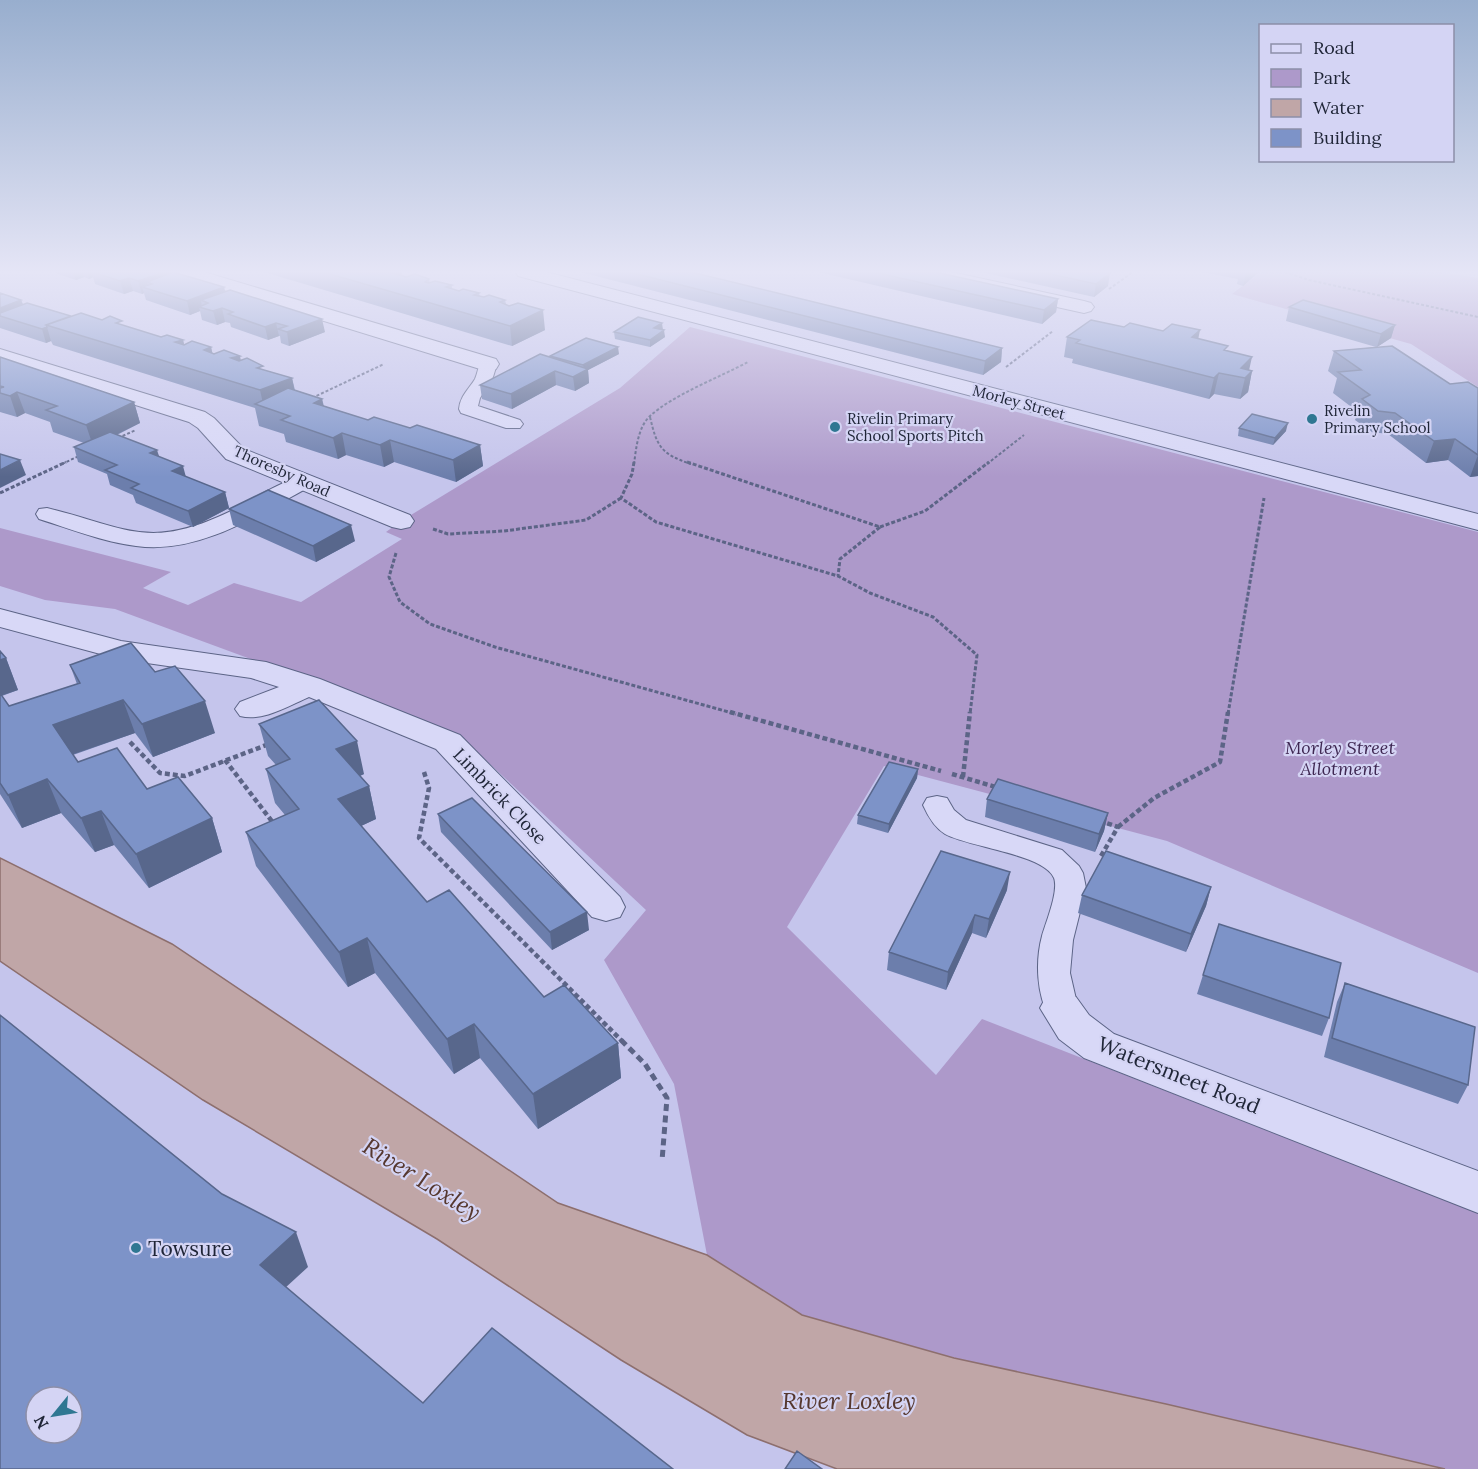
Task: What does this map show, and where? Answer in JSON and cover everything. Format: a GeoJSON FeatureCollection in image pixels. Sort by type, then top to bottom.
{"type":"FeatureCollection","features":[{"type":"Feature","properties":{"kind":"street"},"geometry":{"type":"LineString","coordinates":[[411,341],[488,364]]}},
{"type":"Feature","properties":{"kind":"street","name":"Morley Street"},"geometry":{"type":"LineString","coordinates":[[791,341],[1478,522]]}},
{"type":"Feature","properties":{"kind":"street","name":"Thoresby Road"},"geometry":{"type":"LineString","coordinates":[[0,354],[177,411],[206,423],[235,454],[400,521]]}},
{"type":"Feature","properties":{"kind":"street","name":"Limbrick Close"},"geometry":{"type":"LineString","coordinates":[[0,618],[119,650],[255,669],[309,686],[448,741],[606,907]]}},
{"type":"Feature","properties":{"kind":"street"},"geometry":{"type":"LineString","coordinates":[[251,709],[309,686]]}},
{"type":"Feature","properties":{"kind":"street","name":"Watersmeet Road"},"geometry":{"type":"LineString","coordinates":[[1061,1008],[1074,1027],[1099,1046],[1478,1192]]}},
{"type":"Feature","properties":{"kind":"lane"},"geometry":{"type":"LineString","coordinates":[[488,364],[488,376],[468,402],[468,409],[513,424]]}},
{"type":"Feature","properties":{"kind":"lane"},"geometry":{"type":"LineString","coordinates":[[47,514],[117,536],[147,541],[167,541],[218,524],[304,482]]}},
{"type":"Feature","properties":{"kind":"lane"},"geometry":{"type":"LineString","coordinates":[[937,805],[943,816],[956,826],[1051,857],[1068,873]]}},
{"type":"Feature","properties":{"kind":"lane","name":"Watersmeet Road"},"geometry":{"type":"LineString","coordinates":[[1061,1008],[1054,973],[1057,940],[1071,888],[1068,873]]}},
{"type":"Feature","properties":{"kind":"path"},"geometry":{"type":"LineString","coordinates":[[400,521],[448,534],[504,531],[586,520],[621,498],[632,474],[638,438],[649,417],[745,362],[772,357],[791,341]]}},
{"type":"Feature","properties":{"kind":"path"},"geometry":{"type":"LineString","coordinates":[[308,400],[426,345]]}},
{"type":"Feature","properties":{"kind":"path"},"geometry":{"type":"LineString","coordinates":[[116,439],[177,411]]}},
{"type":"Feature","properties":{"kind":"path"},"geometry":{"type":"LineString","coordinates":[[649,417],[656,443],[677,459],[880,527]]}},
{"type":"Feature","properties":{"kind":"path"},"geometry":{"type":"LineString","coordinates":[[838,576],[840,559],[880,527],[925,511],[1024,435],[1013,432]]}},
{"type":"Feature","properties":{"kind":"path"},"geometry":{"type":"LineString","coordinates":[[0,493],[86,453]]}},
{"type":"Feature","properties":{"kind":"path"},"geometry":{"type":"LineString","coordinates":[[1068,873],[1095,866],[1118,827],[1132,812],[1158,794],[1220,762],[1270,468]]}},
{"type":"Feature","properties":{"kind":"path"},"geometry":{"type":"LineString","coordinates":[[621,498],[656,522],[838,576],[870,593],[933,617],[977,655],[963,777]]}},
{"type":"Feature","properties":{"kind":"path"},"geometry":{"type":"LineString","coordinates":[[400,521],[404,536],[389,577],[400,602],[430,624],[530,657],[1007,791]]}},
{"type":"Feature","properties":{"kind":"path"},"geometry":{"type":"LineString","coordinates":[[130,742],[160,773],[185,776],[270,743],[251,709]]}},
{"type":"Feature","properties":{"kind":"path"},"geometry":{"type":"LineString","coordinates":[[448,741],[423,770],[429,788],[418,838],[645,1064],[667,1098],[662,1161]]}},
{"type":"Feature","properties":{"kind":"path"},"geometry":{"type":"LineString","coordinates":[[225,760],[274,825]]}},
{"type":"Feature","properties":{"kind":"path"},"geometry":{"type":"LineString","coordinates":[[1096,820],[1118,827]]}},
{"type":"Feature","properties":{"kind":"green space","name":"Morley Street Allotment"},"geometry":{"type":"Polygon","coordinates":[[[674,341],[742,341],[1478,532],[1478,973],[1167,841],[884,766],[787,927],[936,1075],[982,1019],[1478,1213],[1478,1469],[1445,1469],[1166,1404],[954,1358],[802,1315],[707,1255],[674,1084],[604,960],[646,910],[460,736],[115,609],[45,600],[0,586],[0,528],[171,572],[143,588],[188,605],[234,583],[301,602],[402,539],[386,532],[401,521],[620,388],[674,341]]]}},
{"type":"Feature","properties":{"kind":"green space"},"geometry":{"type":"Polygon","coordinates":[[[1399,341],[1478,341],[1478,387],[1411,344],[1399,341]]]}},
{"type":"Feature","properties":{"kind":"water","name":"River Loxley"},"geometry":{"type":"Polygon","coordinates":[[[0,858],[172,944],[558,1203],[707,1255],[802,1315],[954,1358],[1166,1404],[1445,1469],[837,1469],[747,1435],[621,1360],[437,1239],[203,1100],[0,961],[0,858]]]}},
{"type":"Feature","properties":{"kind":"building"},"geometry":{"type":"Polygon","coordinates":[[[97,341],[181,341],[175,342],[184,345],[192,341],[211,347],[204,350],[214,354],[224,350],[240,356],[231,358],[239,361],[247,358],[263,366],[257,368],[292,378],[260,390],[97,341]]]}},
{"type":"Feature","properties":{"kind":"building"},"geometry":{"type":"Polygon","coordinates":[[[581,341],[595,341],[618,347],[583,365],[550,356],[581,341]]]}},
{"type":"Feature","properties":{"kind":"building"},"geometry":{"type":"Polygon","coordinates":[[[903,341],[972,341],[1002,348],[985,361],[903,341]]]}},
{"type":"Feature","properties":{"kind":"building"},"geometry":{"type":"Polygon","coordinates":[[[1079,341],[1206,341],[1228,346],[1224,350],[1252,357],[1241,368],[1252,371],[1245,378],[1219,373],[1214,378],[1076,343],[1079,341]]]}},
{"type":"Feature","properties":{"kind":"building"},"geometry":{"type":"Polygon","coordinates":[[[1392,346],[1450,384],[1468,382],[1478,388],[1478,455],[1455,439],[1434,441],[1395,413],[1378,411],[1362,399],[1370,395],[1338,372],[1361,370],[1334,351],[1392,346]]]}},
{"type":"Feature","properties":{"kind":"building"},"geometry":{"type":"Polygon","coordinates":[[[540,354],[588,369],[573,377],[555,371],[511,394],[480,385],[540,354]]]}},
{"type":"Feature","properties":{"kind":"building"},"geometry":{"type":"Polygon","coordinates":[[[0,357],[134,402],[86,425],[46,410],[57,406],[17,392],[10,396],[0,393],[0,388],[4,387],[0,386],[0,357]]]}},
{"type":"Feature","properties":{"kind":"building"},"geometry":{"type":"Polygon","coordinates":[[[288,388],[322,399],[314,403],[368,420],[374,417],[410,428],[417,425],[480,445],[453,460],[390,440],[380,445],[342,433],[333,438],[281,420],[290,416],[255,404],[288,388]]]}},
{"type":"Feature","properties":{"kind":"building"},"geometry":{"type":"Polygon","coordinates":[[[1252,414],[1288,423],[1275,438],[1239,428],[1252,414]]]}},
{"type":"Feature","properties":{"kind":"building"},"geometry":{"type":"Polygon","coordinates":[[[110,432],[157,450],[150,453],[183,466],[172,471],[225,492],[188,511],[131,488],[139,484],[105,470],[117,465],[74,447],[110,432]]]}},
{"type":"Feature","properties":{"kind":"building"},"geometry":{"type":"Polygon","coordinates":[[[0,454],[20,460],[0,470],[0,454]]]}},
{"type":"Feature","properties":{"kind":"building"},"geometry":{"type":"Polygon","coordinates":[[[268,490],[351,525],[313,546],[229,509],[268,490]]]}},
{"type":"Feature","properties":{"kind":"building"},"geometry":{"type":"Polygon","coordinates":[[[131,643],[155,672],[175,666],[205,701],[142,724],[123,700],[53,725],[78,762],[117,748],[147,789],[178,777],[212,818],[136,854],[101,811],[81,818],[47,779],[8,795],[0,783],[0,693],[9,706],[80,683],[70,665],[131,643]]]}},
{"type":"Feature","properties":{"kind":"building"},"geometry":{"type":"Polygon","coordinates":[[[0,651],[6,658],[0,660],[0,651]]]}},
{"type":"Feature","properties":{"kind":"building"},"geometry":{"type":"Polygon","coordinates":[[[319,700],[357,741],[336,749],[369,786],[338,799],[427,902],[449,890],[544,997],[564,985],[618,1043],[533,1094],[474,1024],[447,1039],[367,938],[339,952],[246,832],[299,809],[266,769],[290,759],[259,724],[319,700]]]}},
{"type":"Feature","properties":{"kind":"building"},"geometry":{"type":"Polygon","coordinates":[[[889,762],[918,769],[889,824],[858,815],[889,762]]]}},
{"type":"Feature","properties":{"kind":"building"},"geometry":{"type":"Polygon","coordinates":[[[998,779],[1108,813],[1099,834],[987,799],[998,779]]]}},
{"type":"Feature","properties":{"kind":"building"},"geometry":{"type":"Polygon","coordinates":[[[472,798],[587,912],[550,932],[438,814],[472,798]]]}},
{"type":"Feature","properties":{"kind":"building"},"geometry":{"type":"Polygon","coordinates":[[[941,851],[1010,872],[989,919],[975,915],[948,972],[889,952],[941,851]]]}},
{"type":"Feature","properties":{"kind":"building"},"geometry":{"type":"Polygon","coordinates":[[[1106,851],[1211,887],[1191,934],[1082,895],[1106,851]]]}},
{"type":"Feature","properties":{"kind":"building"},"geometry":{"type":"Polygon","coordinates":[[[1219,924],[1341,963],[1329,1018],[1203,975],[1219,924]]]}},
{"type":"Feature","properties":{"kind":"building"},"geometry":{"type":"Polygon","coordinates":[[[1345,983],[1475,1027],[1468,1085],[1332,1038],[1345,983]]]}},
{"type":"Feature","properties":{"kind":"building","name":"Towsure"},"geometry":{"type":"Polygon","coordinates":[[[0,1015],[222,1194],[296,1232],[260,1265],[423,1403],[492,1328],[673,1469],[0,1469],[0,1015]]]}},
{"type":"Feature","properties":{"kind":"building"},"geometry":{"type":"Polygon","coordinates":[[[797,1451],[822,1469],[785,1469],[797,1451]]]}},
{"type":"Feature","properties":{"kind":"place","name":"Rivelin Primary School"},"geometry":{"type":"Point","coordinates":[1312,419]}},
{"type":"Feature","properties":{"kind":"place","name":"Rivelin Primary School Sports Pitch"},"geometry":{"type":"Point","coordinates":[835,427]}},
{"type":"Feature","properties":{"kind":"place","name":"Towsure"},"geometry":{"type":"Point","coordinates":[136,1248]}}]}
